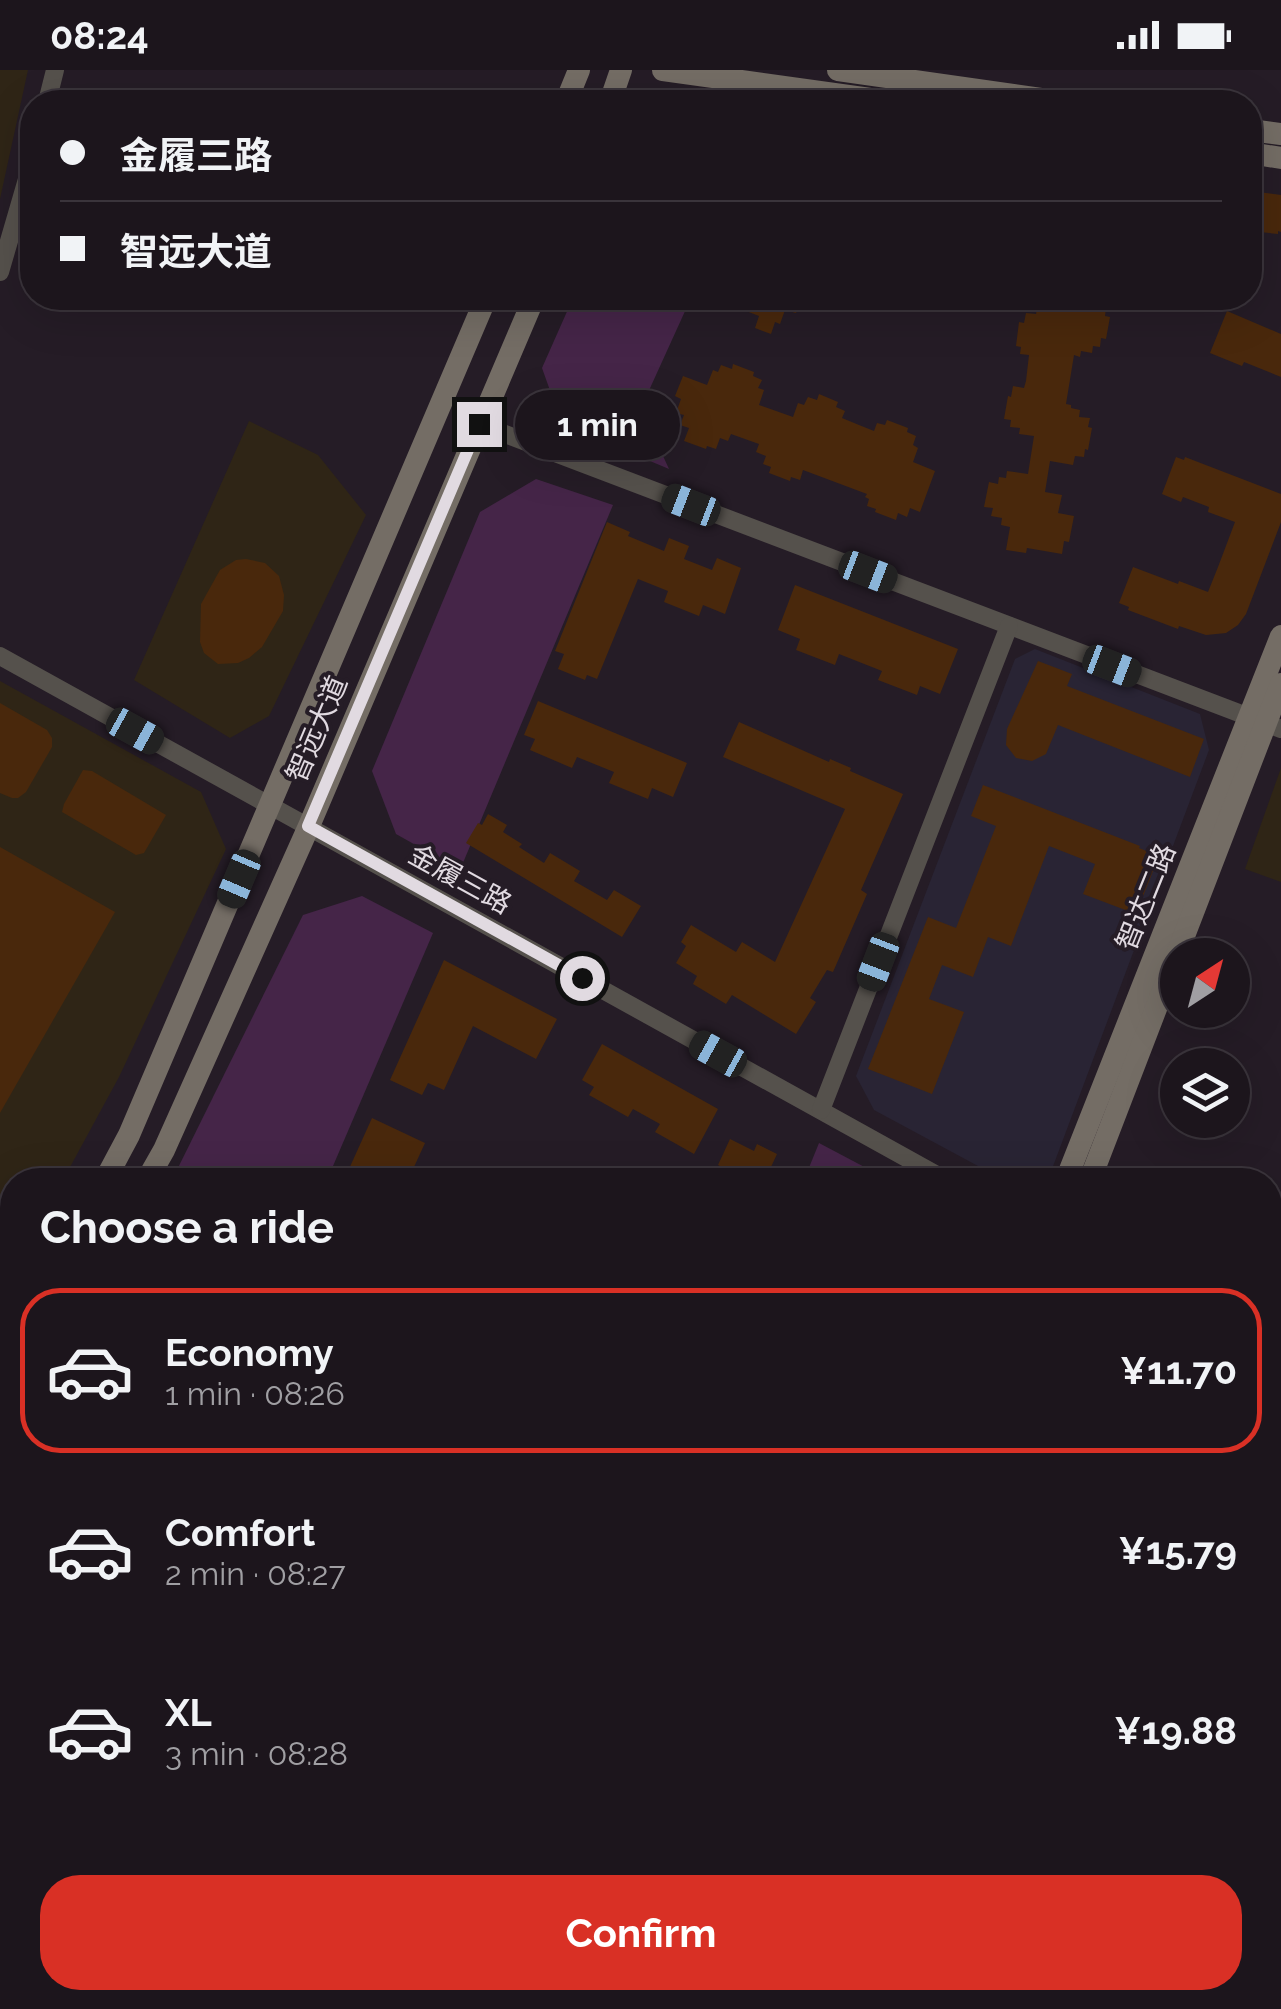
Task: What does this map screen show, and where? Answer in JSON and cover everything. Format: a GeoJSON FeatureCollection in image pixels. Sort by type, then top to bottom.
{"type":"FeatureCollection","features":[{"type":"Feature","properties":{"kind":"main road"},"geometry":{"type":"LineString","coordinates":[[664,70],[806,90]]}},
{"type":"Feature","properties":{"kind":"main road"},"geometry":{"type":"LineString","coordinates":[[838,70],[978,90]]}},
{"type":"Feature","properties":{"kind":"main road","name":"智远大道"},"geometry":{"type":"LineString","coordinates":[[111,1168],[129,1135],[481,310]]}},
{"type":"Feature","properties":{"kind":"main road","name":"智远大道"},"geometry":{"type":"LineString","coordinates":[[154,1168],[308,826],[529,310]]}},
{"type":"Feature","properties":{"kind":"main road","name":"智达二路"},"geometry":{"type":"LineString","coordinates":[[1071,1168],[1265,724],[1281,636]]}},
{"type":"Feature","properties":{"kind":"main road","name":"智达二路"},"geometry":{"type":"LineString","coordinates":[[1095,1168],[1281,684]]}},
{"type":"Feature","properties":{"kind":"street"},"geometry":{"type":"LineString","coordinates":[[0,272],[20,203]]}},
{"type":"Feature","properties":{"kind":"street"},"geometry":{"type":"LineString","coordinates":[[479,424],[1265,724]]}},
{"type":"Feature","properties":{"kind":"street"},"geometry":{"type":"LineString","coordinates":[[820,1110],[1009,626]]}},
{"type":"Feature","properties":{"kind":"street","name":"金履三路"},"geometry":{"type":"LineString","coordinates":[[0,656],[924,1168]]}},
{"type":"Feature","properties":{"kind":"shaded area"},"geometry":{"type":"Polygon","coordinates":[[[0,70],[28,70],[24,90],[20,90],[20,107],[0,199],[0,70]]]}},
{"type":"Feature","properties":{"kind":"shaded area"},"geometry":{"type":"Polygon","coordinates":[[[568,310],[686,310],[641,408],[669,469],[562,424],[542,368],[568,310]]]}},
{"type":"Feature","properties":{"kind":"shaded area"},"geometry":{"type":"Polygon","coordinates":[[[249,421],[318,455],[366,515],[269,716],[230,738],[134,680],[249,421]]]}},
{"type":"Feature","properties":{"kind":"shaded area"},"geometry":{"type":"Polygon","coordinates":[[[536,479],[613,505],[460,870],[396,834],[372,771],[480,512],[536,479]]]}},
{"type":"Feature","properties":{"kind":"shaded area"},"geometry":{"type":"Polygon","coordinates":[[[1035,649],[1200,714],[1209,750],[1052,1168],[982,1168],[874,1110],[856,1076],[1015,659],[1035,649]]]}},
{"type":"Feature","properties":{"kind":"shaded area"},"geometry":{"type":"Polygon","coordinates":[[[0,681],[201,792],[226,849],[119,1077],[70,1168],[0,1168],[0,681]]]}},
{"type":"Feature","properties":{"kind":"shaded area"},"geometry":{"type":"Polygon","coordinates":[[[1281,768],[1281,882],[1245,869],[1281,768]]]}},
{"type":"Feature","properties":{"kind":"shaded area"},"geometry":{"type":"Polygon","coordinates":[[[362,896],[433,933],[332,1168],[178,1168],[303,915],[362,896]]]}},
{"type":"Feature","properties":{"kind":"shaded area"},"geometry":{"type":"Polygon","coordinates":[[[819,1143],[866,1168],[809,1168],[819,1143]]]}},
{"type":"Feature","properties":{"kind":"building"},"geometry":{"type":"Polygon","coordinates":[[[1262,193],[1281,195],[1278,234],[1262,232],[1262,193]]]}},
{"type":"Feature","properties":{"kind":"building"},"geometry":{"type":"Polygon","coordinates":[[[744,310],[785,310],[771,334],[755,328],[759,316],[744,310]]]}},
{"type":"Feature","properties":{"kind":"building"},"geometry":{"type":"Polygon","coordinates":[[[1106,310],[1105,316],[1110,317],[1106,339],[1101,338],[1100,347],[1093,346],[1092,353],[1081,351],[1080,357],[1074,355],[1066,404],[1080,410],[1079,417],[1090,418],[1088,450],[1085,449],[1084,457],[1075,456],[1073,465],[1050,461],[1045,492],[1062,495],[1058,513],[1074,516],[1069,542],[1064,541],[1062,554],[1027,548],[1026,553],[1006,550],[1010,527],[1001,525],[1002,518],[991,516],[993,508],[984,507],[989,482],[998,484],[999,477],[1006,478],[1007,471],[1028,474],[1034,436],[1019,434],[1020,428],[1010,427],[1011,420],[1004,419],[1013,386],[1024,388],[1026,381],[1029,355],[1020,354],[1021,347],[1016,346],[1019,322],[1024,323],[1026,313],[1106,310]]]}},
{"type":"Feature","properties":{"kind":"building"},"geometry":{"type":"Polygon","coordinates":[[[1227,311],[1281,334],[1281,377],[1210,353],[1227,311]]]}},
{"type":"Feature","properties":{"kind":"building"},"geometry":{"type":"Polygon","coordinates":[[[733,364],[754,372],[753,376],[762,380],[758,388],[764,390],[759,405],[793,417],[798,403],[804,405],[808,397],[817,400],[819,394],[838,402],[836,407],[845,411],[842,418],[874,431],[877,423],[885,425],[887,420],[908,428],[907,432],[916,436],[913,445],[918,448],[913,462],[935,471],[920,512],[910,508],[907,517],[898,513],[896,520],[867,506],[867,494],[803,470],[800,480],[791,477],[790,481],[769,473],[771,467],[763,464],[766,456],[756,452],[759,444],[731,434],[728,441],[720,438],[716,449],[684,441],[689,428],[680,425],[684,415],[676,413],[681,399],[675,396],[683,376],[707,385],[713,370],[718,372],[721,365],[732,369],[733,364]]]}},
{"type":"Feature","properties":{"kind":"building"},"geometry":{"type":"Polygon","coordinates":[[[1176,457],[1281,494],[1281,522],[1246,614],[1226,633],[1206,635],[1179,626],[1178,629],[1119,603],[1133,567],[1208,592],[1218,567],[1235,522],[1183,497],[1181,502],[1162,494],[1176,457]]]}},
{"type":"Feature","properties":{"kind":"building"},"geometry":{"type":"Polygon","coordinates":[[[607,522],[664,551],[669,538],[689,546],[684,559],[712,570],[717,558],[741,568],[725,614],[703,605],[699,616],[664,602],[668,591],[638,579],[597,679],[587,675],[585,680],[558,669],[564,654],[555,651],[607,522]]]}},
{"type":"Feature","properties":{"kind":"building"},"geometry":{"type":"Polygon","coordinates":[[[246,559],[265,563],[279,576],[283,611],[262,647],[249,658],[218,664],[204,653],[200,642],[201,604],[220,570],[246,559]]]}},
{"type":"Feature","properties":{"kind":"building"},"geometry":{"type":"Polygon","coordinates":[[[795,585],[958,649],[940,694],[920,686],[917,695],[878,680],[882,671],[839,654],[835,665],[796,650],[800,639],[778,630],[795,585]]]}},
{"type":"Feature","properties":{"kind":"building"},"geometry":{"type":"Polygon","coordinates":[[[1038,661],[1072,674],[1067,686],[1204,739],[1190,777],[1058,725],[1046,754],[1032,761],[1016,758],[1006,745],[1007,729],[1038,661]]]}},
{"type":"Feature","properties":{"kind":"building"},"geometry":{"type":"Polygon","coordinates":[[[538,701],[687,763],[673,797],[652,788],[648,799],[609,783],[614,772],[577,757],[572,768],[530,750],[535,739],[524,735],[538,701]]]}},
{"type":"Feature","properties":{"kind":"building"},"geometry":{"type":"Polygon","coordinates":[[[0,703],[47,730],[52,738],[52,747],[26,792],[18,798],[0,793],[0,703]]]}},
{"type":"Feature","properties":{"kind":"building"},"geometry":{"type":"Polygon","coordinates":[[[739,722],[903,794],[861,890],[867,894],[833,972],[827,970],[810,998],[816,1002],[796,1034],[732,995],[726,1004],[693,984],[697,976],[676,963],[686,946],[681,942],[691,925],[736,952],[742,942],[775,962],[845,809],[723,757],[739,722]]]}},
{"type":"Feature","properties":{"kind":"building"},"geometry":{"type":"Polygon","coordinates":[[[83,770],[92,771],[166,815],[144,853],[136,855],[62,812],[83,770]]]}},
{"type":"Feature","properties":{"kind":"building"},"geometry":{"type":"Polygon","coordinates":[[[983,785],[1159,856],[1136,914],[1083,894],[1095,864],[1049,846],[1011,946],[988,937],[973,977],[942,965],[929,999],[964,1012],[932,1094],[868,1069],[928,917],[956,928],[996,826],[971,816],[983,785]]]}},
{"type":"Feature","properties":{"kind":"building"},"geometry":{"type":"Polygon","coordinates":[[[488,814],[507,825],[503,832],[522,844],[519,847],[544,863],[550,853],[580,871],[574,881],[607,900],[614,890],[641,906],[622,937],[466,843],[488,814]]]}},
{"type":"Feature","properties":{"kind":"building"},"geometry":{"type":"Polygon","coordinates":[[[0,847],[115,912],[0,1113],[0,847]]]}},
{"type":"Feature","properties":{"kind":"building"},"geometry":{"type":"Polygon","coordinates":[[[444,960],[557,1019],[536,1059],[473,1026],[444,1090],[428,1083],[422,1095],[390,1080],[444,960]]]}},
{"type":"Feature","properties":{"kind":"building"},"geometry":{"type":"Polygon","coordinates":[[[602,1044],[718,1109],[694,1154],[655,1132],[660,1124],[633,1109],[628,1117],[589,1095],[594,1087],[582,1080],[602,1044]]]}},
{"type":"Feature","properties":{"kind":"building"},"geometry":{"type":"Polygon","coordinates":[[[372,1118],[425,1143],[414,1168],[349,1168],[372,1118]]]}},
{"type":"Feature","properties":{"kind":"building"},"geometry":{"type":"Polygon","coordinates":[[[730,1139],[754,1151],[757,1144],[777,1154],[771,1168],[718,1165],[730,1139]]]}},
{"type":"Feature","properties":{"kind":"route"},"geometry":{"type":"LineString","coordinates":[[479,424],[308,826],[582,978]]}}]}
